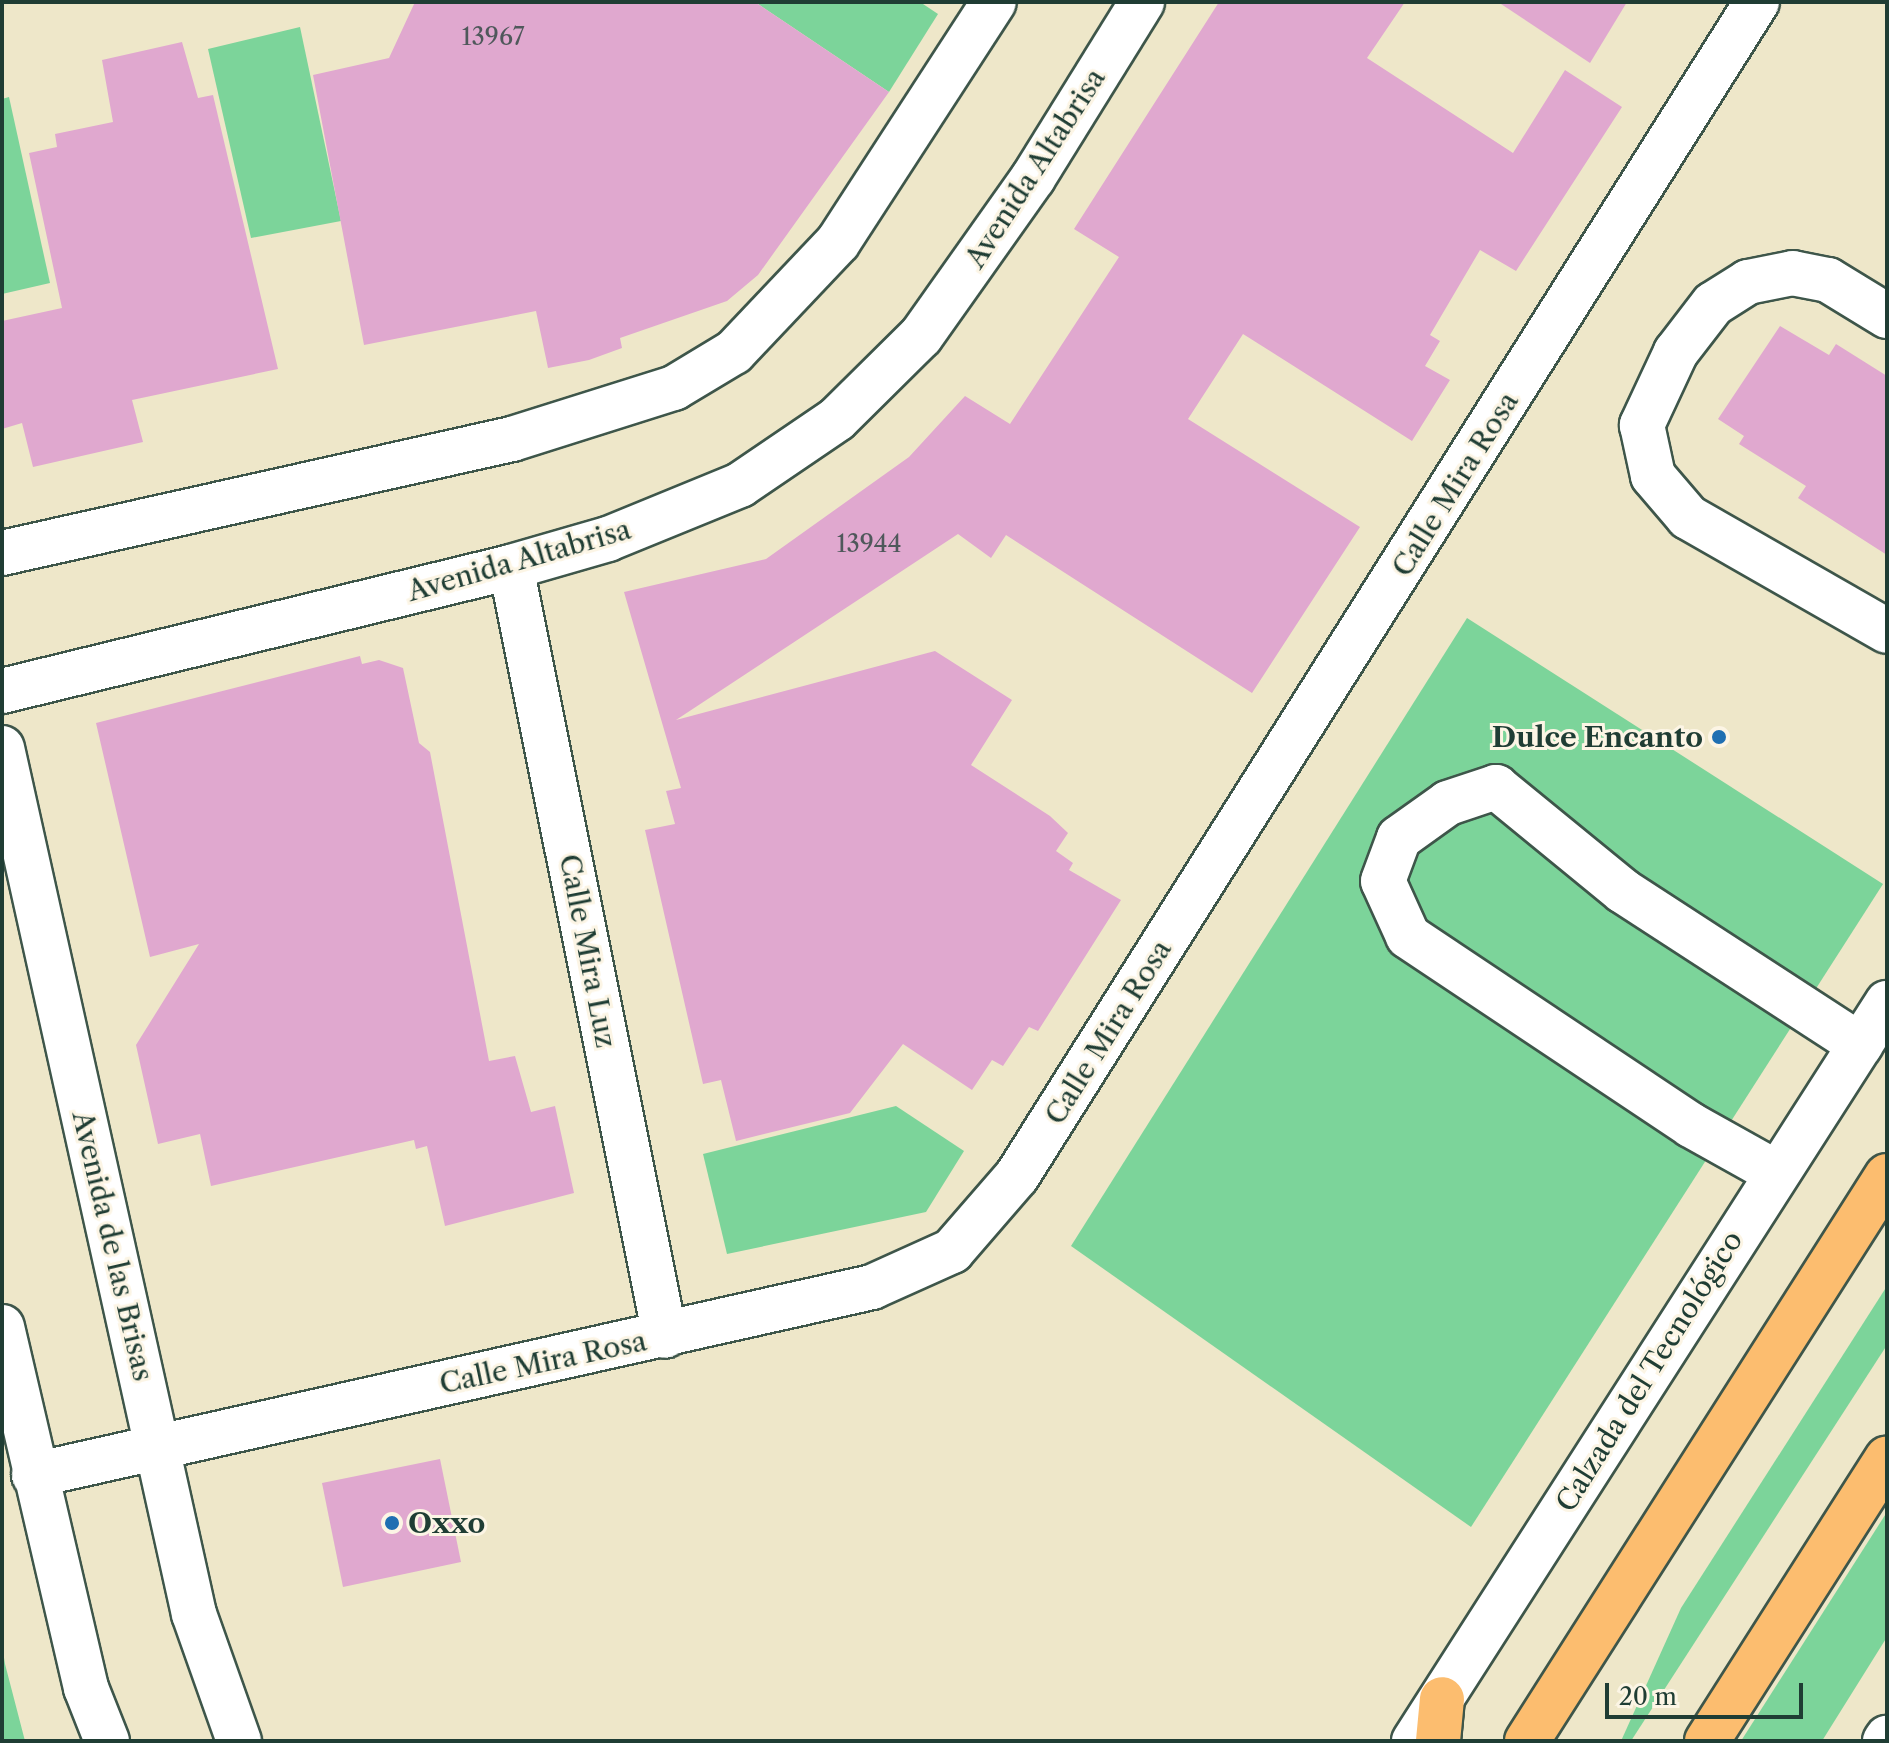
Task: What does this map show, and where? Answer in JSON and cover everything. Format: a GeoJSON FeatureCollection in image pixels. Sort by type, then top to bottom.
{"type":"FeatureCollection","features":[{"type":"Feature","properties":{"kind":"main road"},"geometry":{"type":"LineString","coordinates":[[1527,1741],[1887,1176]]}},
{"type":"Feature","properties":{"kind":"main road"},"geometry":{"type":"LineString","coordinates":[[1707,1741],[1887,1458]]}},
{"type":"Feature","properties":{"kind":"street"},"geometry":{"type":"LineString","coordinates":[[2,553],[512,439],[674,388],[734,352],[829,252],[994,2]]}},
{"type":"Feature","properties":{"kind":"street","name":"Avenida Altabrisa"},"geometry":{"type":"LineString","coordinates":[[2,691],[511,567],[608,539],[740,485],[837,419],[921,336],[1033,178],[1142,2]]}},
{"type":"Feature","properties":{"kind":"street","name":"Calle Mira Rosa"},"geometry":{"type":"LineString","coordinates":[[34,1475],[665,1336],[872,1287],[920,1270],[976,1230],[1757,2]]}},
{"type":"Feature","properties":{"kind":"street"},"geometry":{"type":"LineString","coordinates":[[1887,316],[1828,280],[1793,273],[1748,282],[1713,304],[1676,352],[1657,384],[1642,438],[1653,476],[1688,517],[1887,631]]}},
{"type":"Feature","properties":{"kind":"street","name":"Calle Mira Luz"},"geometry":{"type":"LineString","coordinates":[[511,567],[665,1336]]}},
{"type":"Feature","properties":{"kind":"street","name":"Avenida de las Brisas"},"geometry":{"type":"LineString","coordinates":[[2,748],[194,1614],[239,1741]]}},
{"type":"Feature","properties":{"kind":"street"},"geometry":{"type":"LineString","coordinates":[[1775,1172],[1691,1125],[1408,936],[1383,881],[1399,838],[1448,803],[1496,787],[1623,891],[1860,1045]]}},
{"type":"Feature","properties":{"kind":"street","name":"Calzada del Tecnológico"},"geometry":{"type":"LineString","coordinates":[[1414,1741],[1440,1720],[1775,1172],[1887,1003]]}},
{"type":"Feature","properties":{"kind":"street"},"geometry":{"type":"LineString","coordinates":[[2,1327],[86,1688],[107,1741]]}},
{"type":"Feature","properties":{"kind":"green space"},"geometry":{"type":"Polygon","coordinates":[[[755,2],[920,2],[938,14],[889,92],[755,2]]]}},
{"type":"Feature","properties":{"kind":"green space"},"geometry":{"type":"Polygon","coordinates":[[[300,27],[341,221],[251,238],[208,49],[300,27]]]}},
{"type":"Feature","properties":{"kind":"green space"},"geometry":{"type":"Polygon","coordinates":[[[9,97],[50,283],[2,294],[2,99],[9,97]]]}},
{"type":"Feature","properties":{"kind":"green space"},"geometry":{"type":"Polygon","coordinates":[[[1467,618],[1883,884],[1471,1527],[1071,1246],[1467,618]]]}},
{"type":"Feature","properties":{"kind":"green space"},"geometry":{"type":"Polygon","coordinates":[[[896,1106],[964,1151],[926,1212],[727,1254],[703,1154],[896,1106]]]}},
{"type":"Feature","properties":{"kind":"green space"},"geometry":{"type":"Polygon","coordinates":[[[1887,1286],[1887,1345],[1631,1741],[1621,1741],[1681,1608],[1887,1286]]]}},
{"type":"Feature","properties":{"kind":"green space"},"geometry":{"type":"Polygon","coordinates":[[[1887,1512],[1887,1637],[1822,1741],[1741,1741],[1887,1512]]]}},
{"type":"Feature","properties":{"kind":"green space"},"geometry":{"type":"Polygon","coordinates":[[[2,1645],[5,1664],[25,1741],[2,1741],[2,1645]]]}},
{"type":"Feature","properties":{"kind":"building"},"geometry":{"type":"Polygon","coordinates":[[[415,2],[755,2],[889,92],[758,275],[727,301],[620,338],[622,348],[589,360],[548,368],[536,311],[364,345],[313,75],[389,58],[415,2]]]}},
{"type":"Feature","properties":{"kind":"building"},"geometry":{"type":"Polygon","coordinates":[[[1219,2],[1405,2],[1367,58],[1513,153],[1565,70],[1622,107],[1516,271],[1480,250],[1430,335],[1440,341],[1425,366],[1450,380],[1412,441],[1243,334],[1188,419],[1360,527],[1252,693],[1006,535],[991,558],[958,534],[676,720],[935,651],[1012,700],[971,765],[1050,816],[1068,833],[1056,851],[1073,863],[1069,870],[1121,900],[1038,1031],[1029,1027],[1003,1066],[992,1060],[972,1090],[903,1044],[850,1113],[736,1141],[721,1080],[703,1084],[645,830],[675,824],[666,791],[681,788],[624,592],[766,559],[909,457],[965,396],[1010,424],[1119,257],[1074,229],[1219,2]]]}},
{"type":"Feature","properties":{"kind":"building"},"geometry":{"type":"Polygon","coordinates":[[[1498,2],[1627,2],[1590,63],[1498,2]]]}},
{"type":"Feature","properties":{"kind":"building"},"geometry":{"type":"Polygon","coordinates":[[[182,42],[198,98],[213,95],[278,369],[132,400],[143,442],[33,467],[22,423],[2,429],[2,321],[62,308],[29,153],[57,147],[55,134],[113,122],[102,60],[182,42]]]}},
{"type":"Feature","properties":{"kind":"building"},"geometry":{"type":"Polygon","coordinates":[[[1780,326],[1829,355],[1836,344],[1887,376],[1887,555],[1798,498],[1806,486],[1739,444],[1744,436],[1718,419],[1780,326]]]}},
{"type":"Feature","properties":{"kind":"building"},"geometry":{"type":"Polygon","coordinates":[[[360,656],[362,664],[379,660],[403,668],[419,743],[430,752],[489,1061],[515,1056],[531,1112],[555,1106],[574,1193],[445,1226],[427,1146],[416,1149],[414,1140],[211,1186],[200,1134],[158,1144],[136,1045],[199,944],[150,957],[96,723],[360,656]]]}},
{"type":"Feature","properties":{"kind":"building","name":"Oxxo"},"geometry":{"type":"Polygon","coordinates":[[[440,1459],[461,1562],[343,1587],[322,1483],[440,1459]]]}},
{"type":"Feature","properties":{"kind":"place","name":"Dulce Encanto"},"geometry":{"type":"Point","coordinates":[1719,737]}},
{"type":"Feature","properties":{"kind":"place","name":"Oxxo"},"geometry":{"type":"Point","coordinates":[392,1523]}}]}
